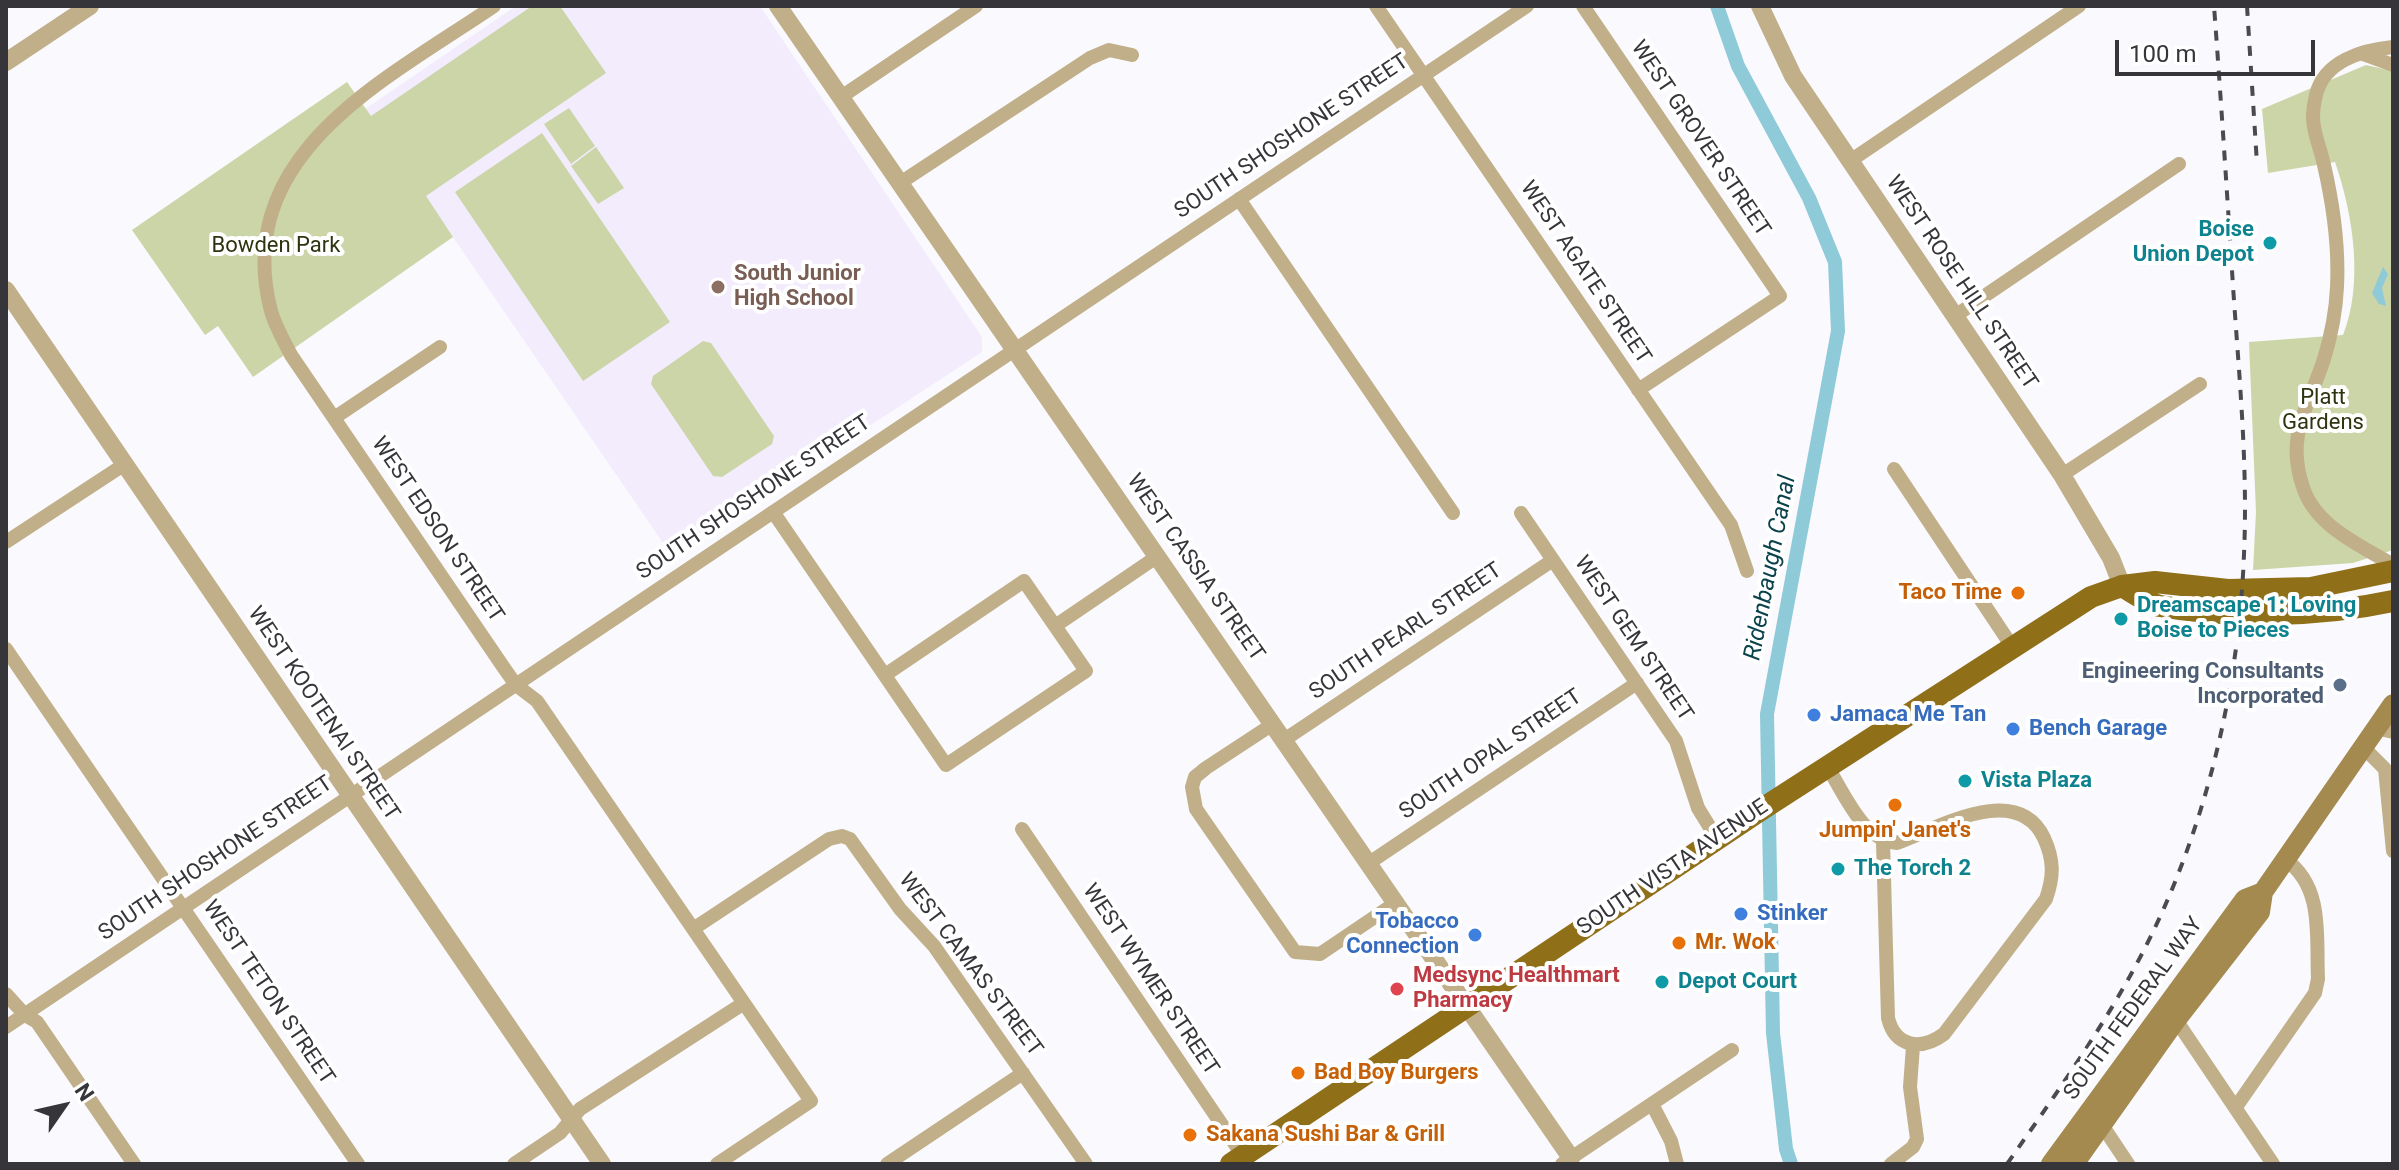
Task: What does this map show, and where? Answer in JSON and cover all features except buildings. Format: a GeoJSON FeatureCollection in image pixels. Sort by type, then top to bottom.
{"type":"FeatureCollection","features":[{"type":"Feature","properties":{"kind":"main road","name":"SOUTH VISTA AVENUE"},"geometry":{"type":"LineString","coordinates":[[1237,1160],[1784,794],[2011,645],[2091,597],[2122,586],[2155,582],[2260,591],[2311,588],[2393,571]]}},
{"type":"Feature","properties":{"kind":"main road"},"geometry":{"type":"LineString","coordinates":[[2122,586],[2158,605],[2256,613],[2291,614],[2393,601]]}},
{"type":"Feature","properties":{"kind":"main road","name":"SOUTH FEDERAL WAY"},"geometry":{"type":"LineString","coordinates":[[2074,1164],[2176,1020],[2260,912],[2263,892],[2363,747],[2384,730],[2393,704]]}},
{"type":"Feature","properties":{"kind":"main road","name":"SOUTH FEDERAL WAY"},"geometry":{"type":"LineString","coordinates":[[2051,1164],[2245,899],[2263,892]]}},
{"type":"Feature","properties":{"kind":"street"},"geometry":{"type":"LineString","coordinates":[[6,62],[90,6]]}},
{"type":"Feature","properties":{"kind":"street","name":"WEST EDSON STREET"},"geometry":{"type":"LineString","coordinates":[[494,6],[331,119],[306,146],[270,212],[265,266],[271,312],[291,355],[516,685],[537,701],[811,1101],[717,1164]]}},
{"type":"Feature","properties":{"kind":"street","name":"WEST CASSIA STREET"},"geometry":{"type":"LineString","coordinates":[[778,6],[1369,863],[1566,1161]]}},
{"type":"Feature","properties":{"kind":"street"},"geometry":{"type":"LineString","coordinates":[[841,97],[976,6]]}},
{"type":"Feature","properties":{"kind":"street","name":"WEST AGATE STREET"},"geometry":{"type":"LineString","coordinates":[[1376,6],[1731,525],[1747,571]]}},
{"type":"Feature","properties":{"kind":"street","name":"SOUTH SHOSHONE STREET"},"geometry":{"type":"LineString","coordinates":[[6,1027],[1527,6]]}},
{"type":"Feature","properties":{"kind":"street","name":"WEST GROVER STREET"},"geometry":{"type":"LineString","coordinates":[[1583,6],[1780,296],[1638,390]]}},
{"type":"Feature","properties":{"kind":"street","name":"WEST ROSE HILL STREET"},"geometry":{"type":"LineString","coordinates":[[1760,6],[1793,76],[2062,475],[2111,558],[2122,586]]}},
{"type":"Feature","properties":{"kind":"street"},"geometry":{"type":"LineString","coordinates":[[1850,161],[2079,6]]}},
{"type":"Feature","properties":{"kind":"street"},"geometry":{"type":"LineString","coordinates":[[2393,47],[2363,54],[2324,73],[2315,95],[2313,136],[2323,162],[2331,205],[2337,287],[2325,357],[2297,429],[2296,455],[2303,488],[2314,511],[2393,565]]}},
{"type":"Feature","properties":{"kind":"street"},"geometry":{"type":"LineString","coordinates":[[900,183],[1090,58],[1109,50],[1132,55]]}},
{"type":"Feature","properties":{"kind":"street"},"geometry":{"type":"LineString","coordinates":[[2363,54],[2393,65]]}},
{"type":"Feature","properties":{"kind":"street"},"geometry":{"type":"LineString","coordinates":[[1955,316],[2179,164]]}},
{"type":"Feature","properties":{"kind":"street"},"geometry":{"type":"LineString","coordinates":[[1239,199],[1453,513]]}},
{"type":"Feature","properties":{"kind":"street","name":"WEST KOOTENAI STREET"},"geometry":{"type":"LineString","coordinates":[[8,298],[125,464],[602,1164]]}},
{"type":"Feature","properties":{"kind":"street"},"geometry":{"type":"LineString","coordinates":[[334,418],[440,347]]}},
{"type":"Feature","properties":{"kind":"street"},"geometry":{"type":"LineString","coordinates":[[2062,475],[2200,384]]}},
{"type":"Feature","properties":{"kind":"street"},"geometry":{"type":"LineString","coordinates":[[6,542],[125,464]]}},
{"type":"Feature","properties":{"kind":"street"},"geometry":{"type":"LineString","coordinates":[[1894,469],[2011,645]]}},
{"type":"Feature","properties":{"kind":"street"},"geometry":{"type":"LineString","coordinates":[[773,512],[946,765],[1086,671],[1024,581],[885,675]]}},
{"type":"Feature","properties":{"kind":"street","name":"WEST GEM STREET"},"geometry":{"type":"LineString","coordinates":[[1521,513],[1676,741],[1698,808],[1717,839]]}},
{"type":"Feature","properties":{"kind":"street"},"geometry":{"type":"LineString","coordinates":[[1055,626],[1158,556]]}},
{"type":"Feature","properties":{"kind":"street","name":"SOUTH PEARL STREET"},"geometry":{"type":"LineString","coordinates":[[1284,740],[1553,560]]}},
{"type":"Feature","properties":{"kind":"street","name":"WEST TETON STREET"},"geometry":{"type":"LineString","coordinates":[[6,649],[358,1164]]}},
{"type":"Feature","properties":{"kind":"street","name":"SOUTH OPAL STREET"},"geometry":{"type":"LineString","coordinates":[[1369,863],[1637,683]]}},
{"type":"Feature","properties":{"kind":"street"},"geometry":{"type":"LineString","coordinates":[[1273,724],[1195,777],[1192,787],[1196,809],[1229,859],[1295,952],[1320,954],[1394,904]]}},
{"type":"Feature","properties":{"kind":"street"},"geometry":{"type":"LineString","coordinates":[[2363,747],[2385,769],[2393,851]]}},
{"type":"Feature","properties":{"kind":"street"},"geometry":{"type":"LineString","coordinates":[[1827,766],[1871,833],[1883,842],[1897,843],[1984,812],[2008,809],[2026,818],[2041,832],[2052,855],[2052,881],[2046,899],[1944,1034],[1934,1042],[1913,1046],[1896,1037],[1888,1018],[1883,842]]}},
{"type":"Feature","properties":{"kind":"street","name":"WEST WYMER STREET"},"geometry":{"type":"LineString","coordinates":[[1022,829],[1237,1160]]}},
{"type":"Feature","properties":{"kind":"street","name":"WEST CAMAS STREET"},"geometry":{"type":"LineString","coordinates":[[693,929],[829,839],[842,836],[857,845],[900,909],[934,946],[1086,1164]]}},
{"type":"Feature","properties":{"kind":"street"},"geometry":{"type":"LineString","coordinates":[[2236,1107],[2315,993],[2318,979],[2313,892],[2301,870],[2286,860]]}},
{"type":"Feature","properties":{"kind":"street"},"geometry":{"type":"LineString","coordinates":[[6,994],[25,1015],[37,1022],[134,1164]]}},
{"type":"Feature","properties":{"kind":"street"},"geometry":{"type":"LineString","coordinates":[[514,1164],[560,1133],[580,1109],[744,1003]]}},
{"type":"Feature","properties":{"kind":"street"},"geometry":{"type":"LineString","coordinates":[[2176,1020],[2273,1164]]}},
{"type":"Feature","properties":{"kind":"street"},"geometry":{"type":"LineString","coordinates":[[1891,1164],[1913,1147],[1917,1139],[1910,1087],[1913,1046]]}},
{"type":"Feature","properties":{"kind":"street"},"geometry":{"type":"LineString","coordinates":[[1566,1161],[1732,1050]]}},
{"type":"Feature","properties":{"kind":"street"},"geometry":{"type":"LineString","coordinates":[[887,1164],[1023,1073]]}},
{"type":"Feature","properties":{"kind":"street"},"geometry":{"type":"LineString","coordinates":[[1652,1104],[1671,1141],[1677,1164]]}},
{"type":"Feature","properties":{"kind":"street"},"geometry":{"type":"LineString","coordinates":[[2102,1125],[2128,1164]]}},
{"type":"Feature","properties":{"kind":"shaded area","name":"South Junior High School"},"geometry":{"type":"Polygon","coordinates":[[[516,6],[760,6],[982,337],[982,352],[672,556],[365,109],[516,6]]]}},
{"type":"Feature","properties":{"kind":"green space","name":"Bowden Park"},"geometry":{"type":"Polygon","coordinates":[[[532,6],[560,6],[606,73],[426,196],[453,237],[253,377],[218,326],[205,335],[132,230],[347,82],[371,116],[532,6]]]}},
{"type":"Feature","properties":{"kind":"green space","name":"Platt Gardens"},"geometry":{"type":"Polygon","coordinates":[[[2366,65],[2393,71],[2393,550],[2353,563],[2253,570],[2256,512],[2249,342],[2343,335],[2353,293],[2354,271],[2351,226],[2335,162],[2268,173],[2262,109],[2366,65]]]}},
{"type":"Feature","properties":{"kind":"green space"},"geometry":{"type":"Polygon","coordinates":[[[569,108],[595,146],[571,164],[544,124],[569,108]]]}},
{"type":"Feature","properties":{"kind":"green space"},"geometry":{"type":"Polygon","coordinates":[[[542,133],[670,322],[583,381],[455,192],[542,133]]]}},
{"type":"Feature","properties":{"kind":"green space"},"geometry":{"type":"Polygon","coordinates":[[[596,147],[624,188],[598,204],[571,166],[596,147]]]}},
{"type":"Feature","properties":{"kind":"green space"},"geometry":{"type":"Polygon","coordinates":[[[703,341],[711,343],[774,436],[772,444],[722,477],[713,476],[651,384],[653,376],[703,341]]]}},
{"type":"Feature","properties":{"kind":"water"},"geometry":{"type":"Polygon","coordinates":[[[2383,267],[2388,274],[2382,288],[2386,306],[2379,304],[2372,293],[2383,267]]]}},
{"type":"Feature","properties":{"kind":"waterway","name":"Ridenbaugh Canal"},"geometry":{"type":"LineString","coordinates":[[1717,6],[1738,66],[1809,198],[1835,262],[1838,331],[1767,714],[1773,1033],[1786,1149],[1791,1164]]}},
{"type":"Feature","properties":{"kind":"railway"},"geometry":{"type":"LineString","coordinates":[[2007,1164],[2097,1031],[2145,948],[2186,855],[2216,756],[2227,706],[2241,604],[2245,487],[2214,6]]}},
{"type":"Feature","properties":{"kind":"railway"},"geometry":{"type":"LineString","coordinates":[[2247,6],[2257,164]]}},
{"type":"Feature","properties":{"kind":"place","name":"Boise Union Depot"},"geometry":{"type":"Point","coordinates":[2270,243]}},
{"type":"Feature","properties":{"kind":"place","name":"South Junior High School"},"geometry":{"type":"Point","coordinates":[718,287]}},
{"type":"Feature","properties":{"kind":"place","name":"Taco Time"},"geometry":{"type":"Point","coordinates":[2018,593]}},
{"type":"Feature","properties":{"kind":"place","name":"Dreamscape 1: Loving Boise to Pieces"},"geometry":{"type":"Point","coordinates":[2121,619]}},
{"type":"Feature","properties":{"kind":"place","name":"Engineering Consultants Incorporated"},"geometry":{"type":"Point","coordinates":[2340,685]}},
{"type":"Feature","properties":{"kind":"place","name":"Jamaca Me Tan"},"geometry":{"type":"Point","coordinates":[1814,715]}},
{"type":"Feature","properties":{"kind":"place","name":"Bench Garage"},"geometry":{"type":"Point","coordinates":[2013,729]}},
{"type":"Feature","properties":{"kind":"place","name":"Vista Plaza"},"geometry":{"type":"Point","coordinates":[1965,781]}},
{"type":"Feature","properties":{"kind":"place","name":"Jumpin' Janet's"},"geometry":{"type":"Point","coordinates":[1895,805]}},
{"type":"Feature","properties":{"kind":"place","name":"The Torch 2"},"geometry":{"type":"Point","coordinates":[1838,869]}},
{"type":"Feature","properties":{"kind":"place","name":"Stinker"},"geometry":{"type":"Point","coordinates":[1741,914]}},
{"type":"Feature","properties":{"kind":"place","name":"Tobacco Connection"},"geometry":{"type":"Point","coordinates":[1475,935]}},
{"type":"Feature","properties":{"kind":"place","name":"Mr. Wok"},"geometry":{"type":"Point","coordinates":[1679,943]}},
{"type":"Feature","properties":{"kind":"place","name":"Depot Court"},"geometry":{"type":"Point","coordinates":[1662,982]}},
{"type":"Feature","properties":{"kind":"place","name":"Medsync Healthmart Pharmacy"},"geometry":{"type":"Point","coordinates":[1397,989]}},
{"type":"Feature","properties":{"kind":"place","name":"Bad Boy Burgers"},"geometry":{"type":"Point","coordinates":[1298,1073]}},
{"type":"Feature","properties":{"kind":"place","name":"Sakana Sushi Bar & Grill"},"geometry":{"type":"Point","coordinates":[1190,1135]}}]}
